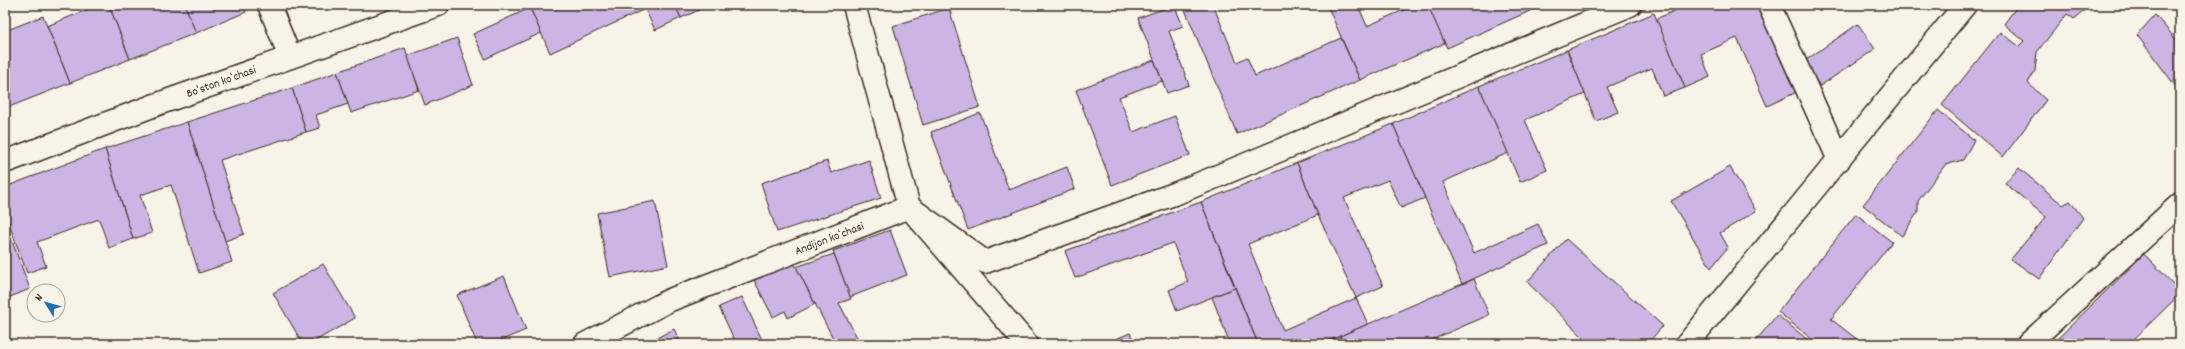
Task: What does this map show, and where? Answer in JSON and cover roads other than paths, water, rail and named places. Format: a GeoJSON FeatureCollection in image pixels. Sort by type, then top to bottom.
{"type":"FeatureCollection","features":[{"type":"Feature","properties":{"kind":"street"},"geometry":{"type":"LineString","coordinates":[[269,5],[290,57]]}},
{"type":"Feature","properties":{"kind":"street","name":"Boʻston koʻchasi"},"geometry":{"type":"LineString","coordinates":[[5,162],[154,105],[438,5]]}},
{"type":"Feature","properties":{"kind":"street"},"geometry":{"type":"LineString","coordinates":[[854,5],[909,207],[1027,344]]}},
{"type":"Feature","properties":{"kind":"street"},"geometry":{"type":"LineString","coordinates":[[909,207],[985,262],[1177,193],[1630,5]]}},
{"type":"Feature","properties":{"kind":"street"},"geometry":{"type":"LineString","coordinates":[[1769,5],[1839,160]]}},
{"type":"Feature","properties":{"kind":"street"},"geometry":{"type":"LineString","coordinates":[[1687,344],[1966,5]]}},
{"type":"Feature","properties":{"kind":"street","name":"Andijon koʻchasi"},"geometry":{"type":"LineString","coordinates":[[585,344],[670,300],[909,207]]}},
{"type":"Feature","properties":{"kind":"street"},"geometry":{"type":"LineString","coordinates":[[2028,344],[2177,214]]}}]}
